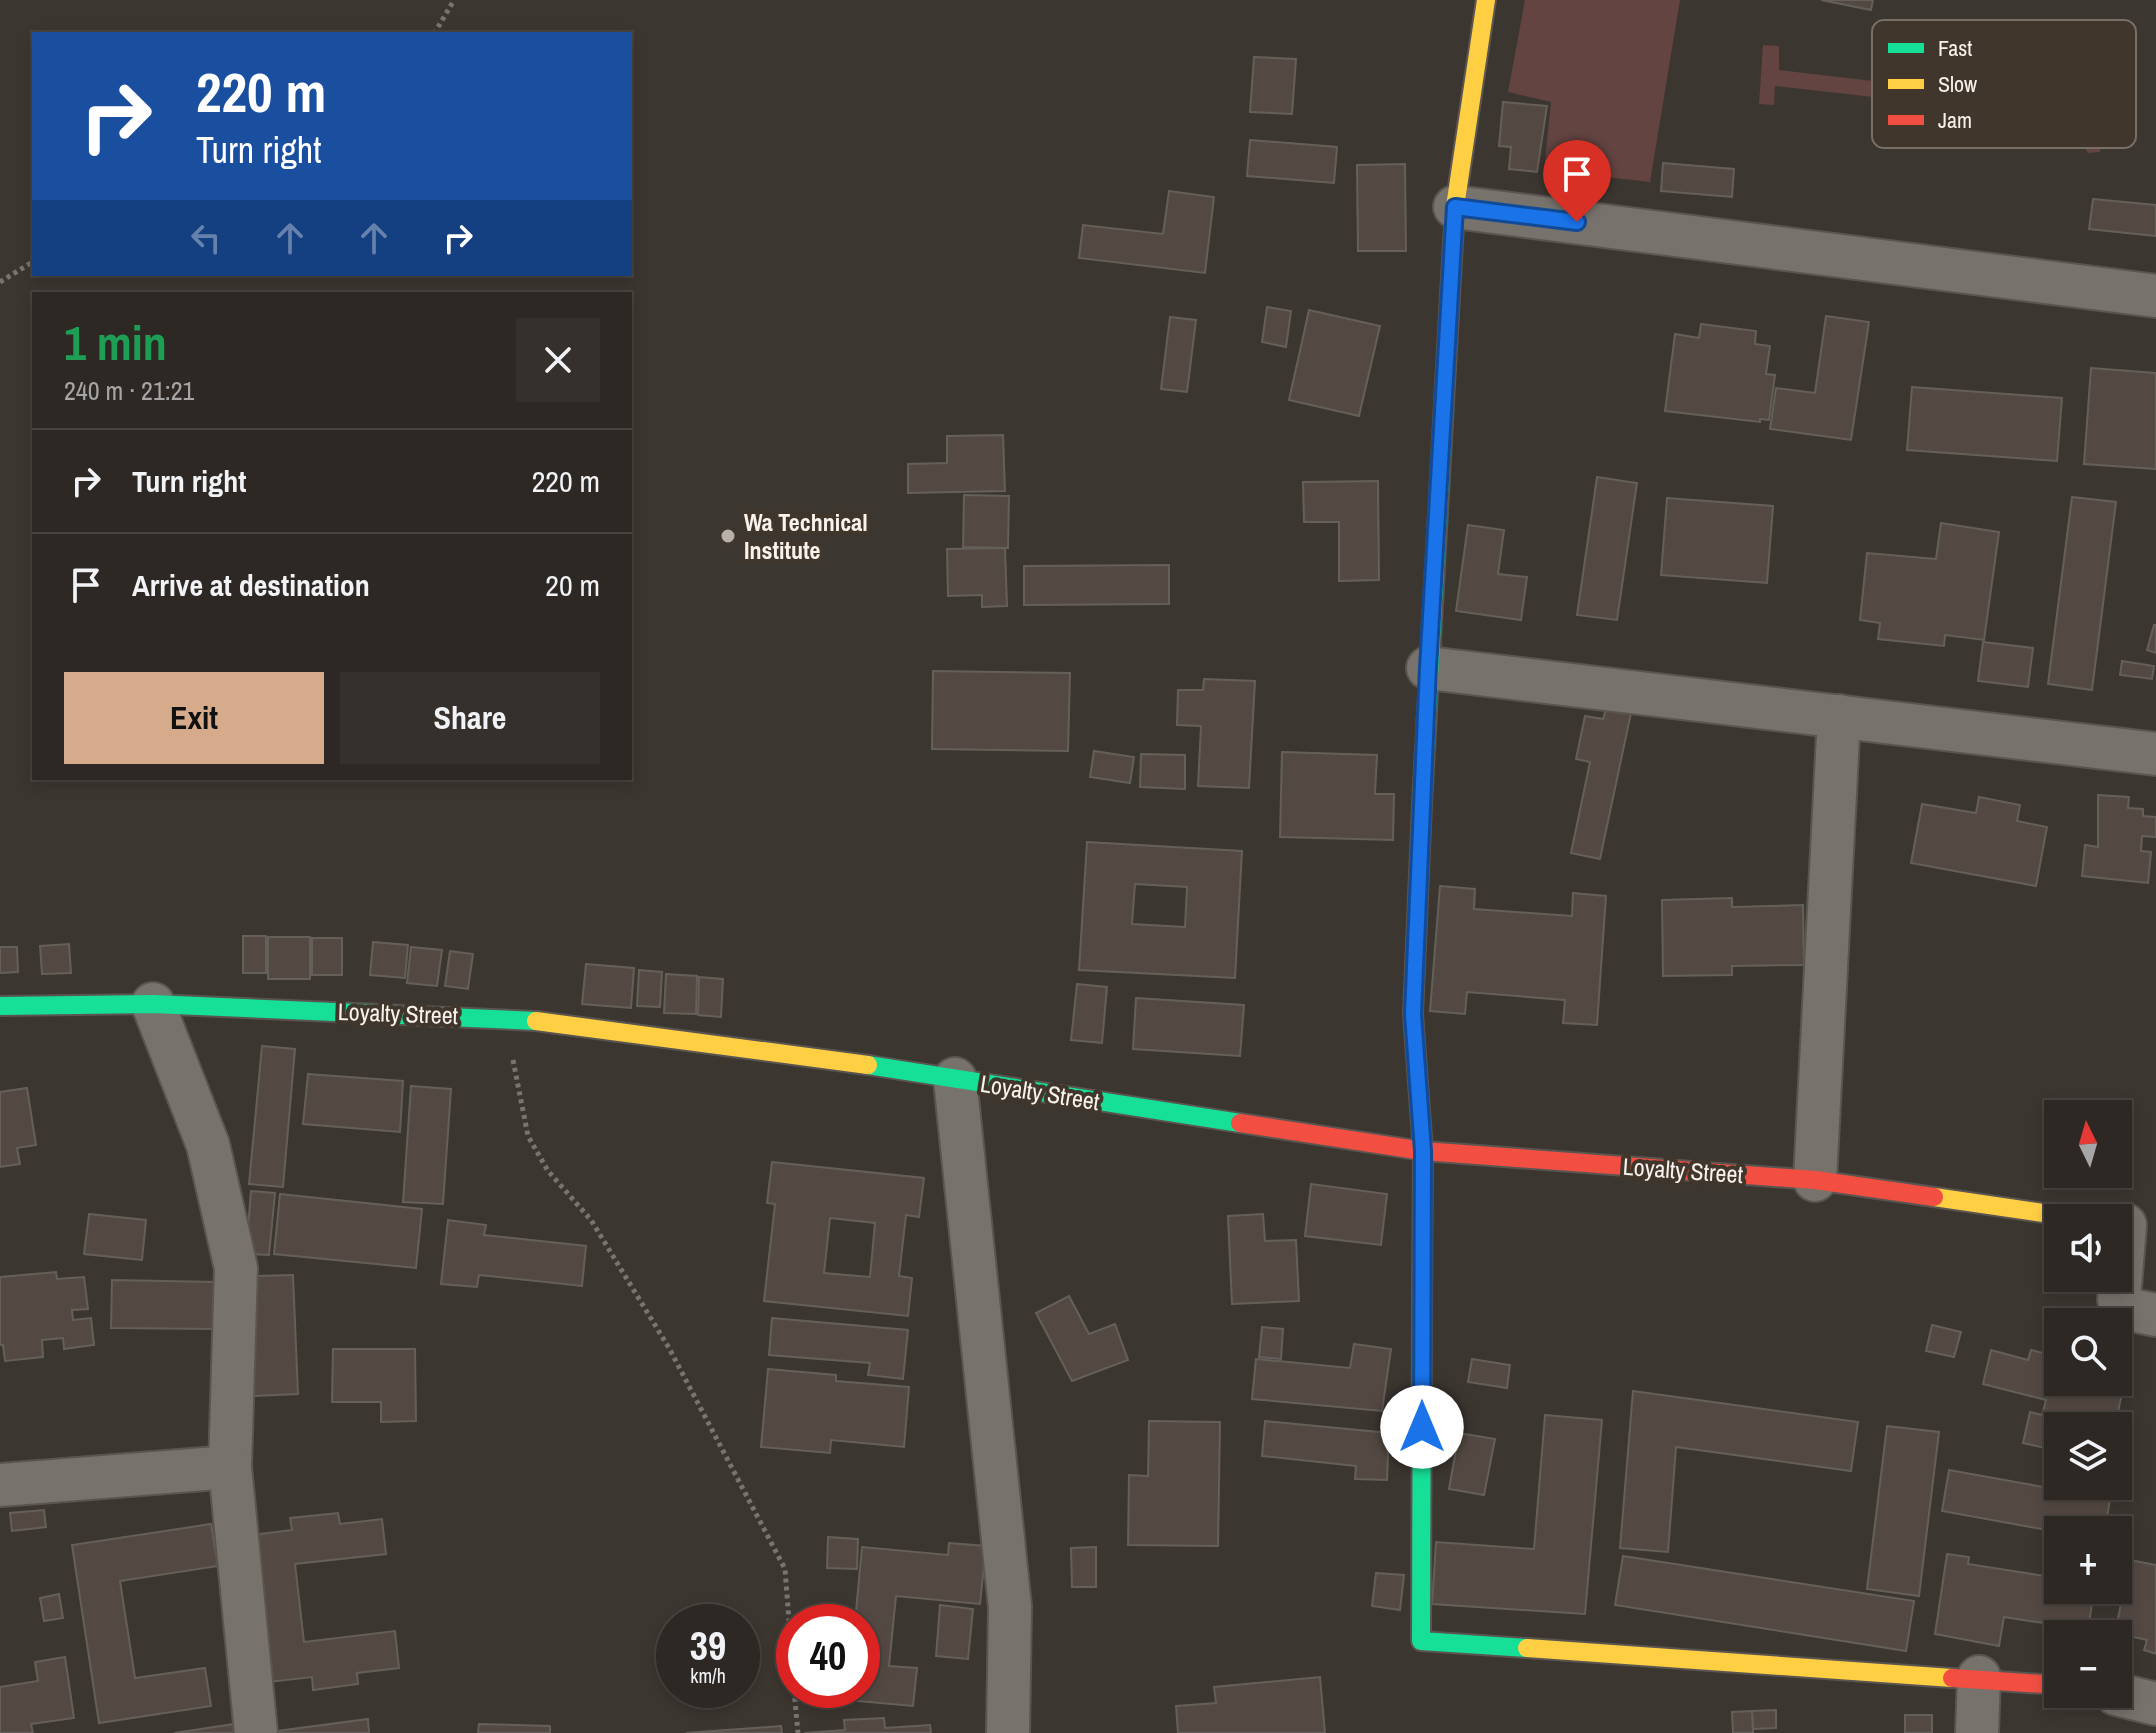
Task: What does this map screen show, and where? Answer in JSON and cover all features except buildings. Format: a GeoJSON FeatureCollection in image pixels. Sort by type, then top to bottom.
{"type":"FeatureCollection","features":[{"type":"Feature","properties":{"kind":"street"},"geometry":{"type":"LineString","coordinates":[[1486,0],[1455,207],[1428,668],[1413,1014],[1423,1151],[1421,1641],[2044,1684]]}},
{"type":"Feature","properties":{"kind":"street"},"geometry":{"type":"LineString","coordinates":[[1455,207],[2156,296]]}},
{"type":"Feature","properties":{"kind":"street"},"geometry":{"type":"LineString","coordinates":[[1428,668],[2156,754]]}},
{"type":"Feature","properties":{"kind":"street"},"geometry":{"type":"LineString","coordinates":[[1815,1180],[1839,716]]}},
{"type":"Feature","properties":{"kind":"street"},"geometry":{"type":"LineString","coordinates":[[153,1004],[208,1145],[236,1268],[230,1467],[256,1733]]}},
{"type":"Feature","properties":{"kind":"street","name":"Loyalty Street"},"geometry":{"type":"LineString","coordinates":[[0,1006],[153,1004],[507,1017],[955,1079],[1423,1151],[1815,1180],[2044,1213]]}},
{"type":"Feature","properties":{"kind":"street"},"geometry":{"type":"LineString","coordinates":[[955,1079],[1010,1607],[1008,1733]]}},
{"type":"Feature","properties":{"kind":"street"},"geometry":{"type":"LineString","coordinates":[[2133,1226],[2119,1299],[2126,1309],[2156,1315]]}},
{"type":"Feature","properties":{"kind":"street"},"geometry":{"type":"LineString","coordinates":[[0,1485],[230,1467]]}},
{"type":"Feature","properties":{"kind":"street"},"geometry":{"type":"LineString","coordinates":[[1977,1733],[1979,1677]]}},
{"type":"Feature","properties":{"kind":"street"},"geometry":{"type":"LineString","coordinates":[[2132,1698],[2156,1704]]}},
{"type":"Feature","properties":{"kind":"path"},"geometry":{"type":"LineString","coordinates":[[435,32],[454,0]]}},
{"type":"Feature","properties":{"kind":"path"},"geometry":{"type":"LineString","coordinates":[[0,282],[32,262]]}},
{"type":"Feature","properties":{"kind":"path"},"geometry":{"type":"LineString","coordinates":[[507,1017],[528,1136],[548,1171],[591,1220],[669,1348],[785,1569],[788,1604]]}},
{"type":"Feature","properties":{"kind":"path"},"geometry":{"type":"LineString","coordinates":[[796,1708],[798,1733]]}},
{"type":"Feature","properties":{"kind":"shaded area"},"geometry":{"type":"Polygon","coordinates":[[[1525,0],[1680,0],[1650,182],[1544,170],[1551,102],[1508,92],[1525,0]]]}},
{"type":"Feature","properties":{"kind":"shaded area"},"geometry":{"type":"Polygon","coordinates":[[[1763,45],[1779,46],[1779,70],[1872,81],[1872,97],[1775,86],[1774,105],[1759,104],[1763,45]]]}},
{"type":"Feature","properties":{"kind":"shaded area"},"geometry":{"type":"Polygon","coordinates":[[[2085,148],[2100,148],[2100,152],[2088,153],[2085,148]]]}},
{"type":"Feature","properties":{"kind":"traffic: fast"},"geometry":{"type":"LineString","coordinates":[[1422,804],[1446,367]]}},
{"type":"Feature","properties":{"kind":"traffic: fast"},"geometry":{"type":"LineString","coordinates":[[0,1006],[153,1004],[536,1021]]}},
{"type":"Feature","properties":{"kind":"traffic: fast"},"geometry":{"type":"LineString","coordinates":[[868,1065],[1240,1123]]}},
{"type":"Feature","properties":{"kind":"traffic: fast"},"geometry":{"type":"LineString","coordinates":[[1422,1296],[1421,1641],[1527,1648]]}},
{"type":"Feature","properties":{"kind":"traffic: slow"},"geometry":{"type":"LineString","coordinates":[[1446,367],[1455,207],[1486,0]]}},
{"type":"Feature","properties":{"kind":"traffic: slow"},"geometry":{"type":"LineString","coordinates":[[1422,804],[1413,1014],[1423,1151],[1422,1296]]}},
{"type":"Feature","properties":{"kind":"traffic: slow"},"geometry":{"type":"LineString","coordinates":[[536,1021],[868,1065]]}},
{"type":"Feature","properties":{"kind":"traffic: slow"},"geometry":{"type":"LineString","coordinates":[[1934,1197],[2044,1213]]}},
{"type":"Feature","properties":{"kind":"traffic: slow"},"geometry":{"type":"LineString","coordinates":[[1527,1648],[1952,1678]]}},
{"type":"Feature","properties":{"kind":"traffic: jam"},"geometry":{"type":"LineString","coordinates":[[1240,1123],[1423,1151],[1815,1180],[1934,1197]]}},
{"type":"Feature","properties":{"kind":"traffic: jam"},"geometry":{"type":"LineString","coordinates":[[1952,1678],[2044,1684]]}},
{"type":"Feature","properties":{"kind":"place","name":"Wa Technical Institute"},"geometry":{"type":"Point","coordinates":[728,536]}},
{"type":"Feature","properties":{"kind":"route"},"geometry":{"type":"LineString","coordinates":[[1422,1427],[1423,1151],[1413,1014],[1428,668],[1455,207],[1577,222]]}}]}
